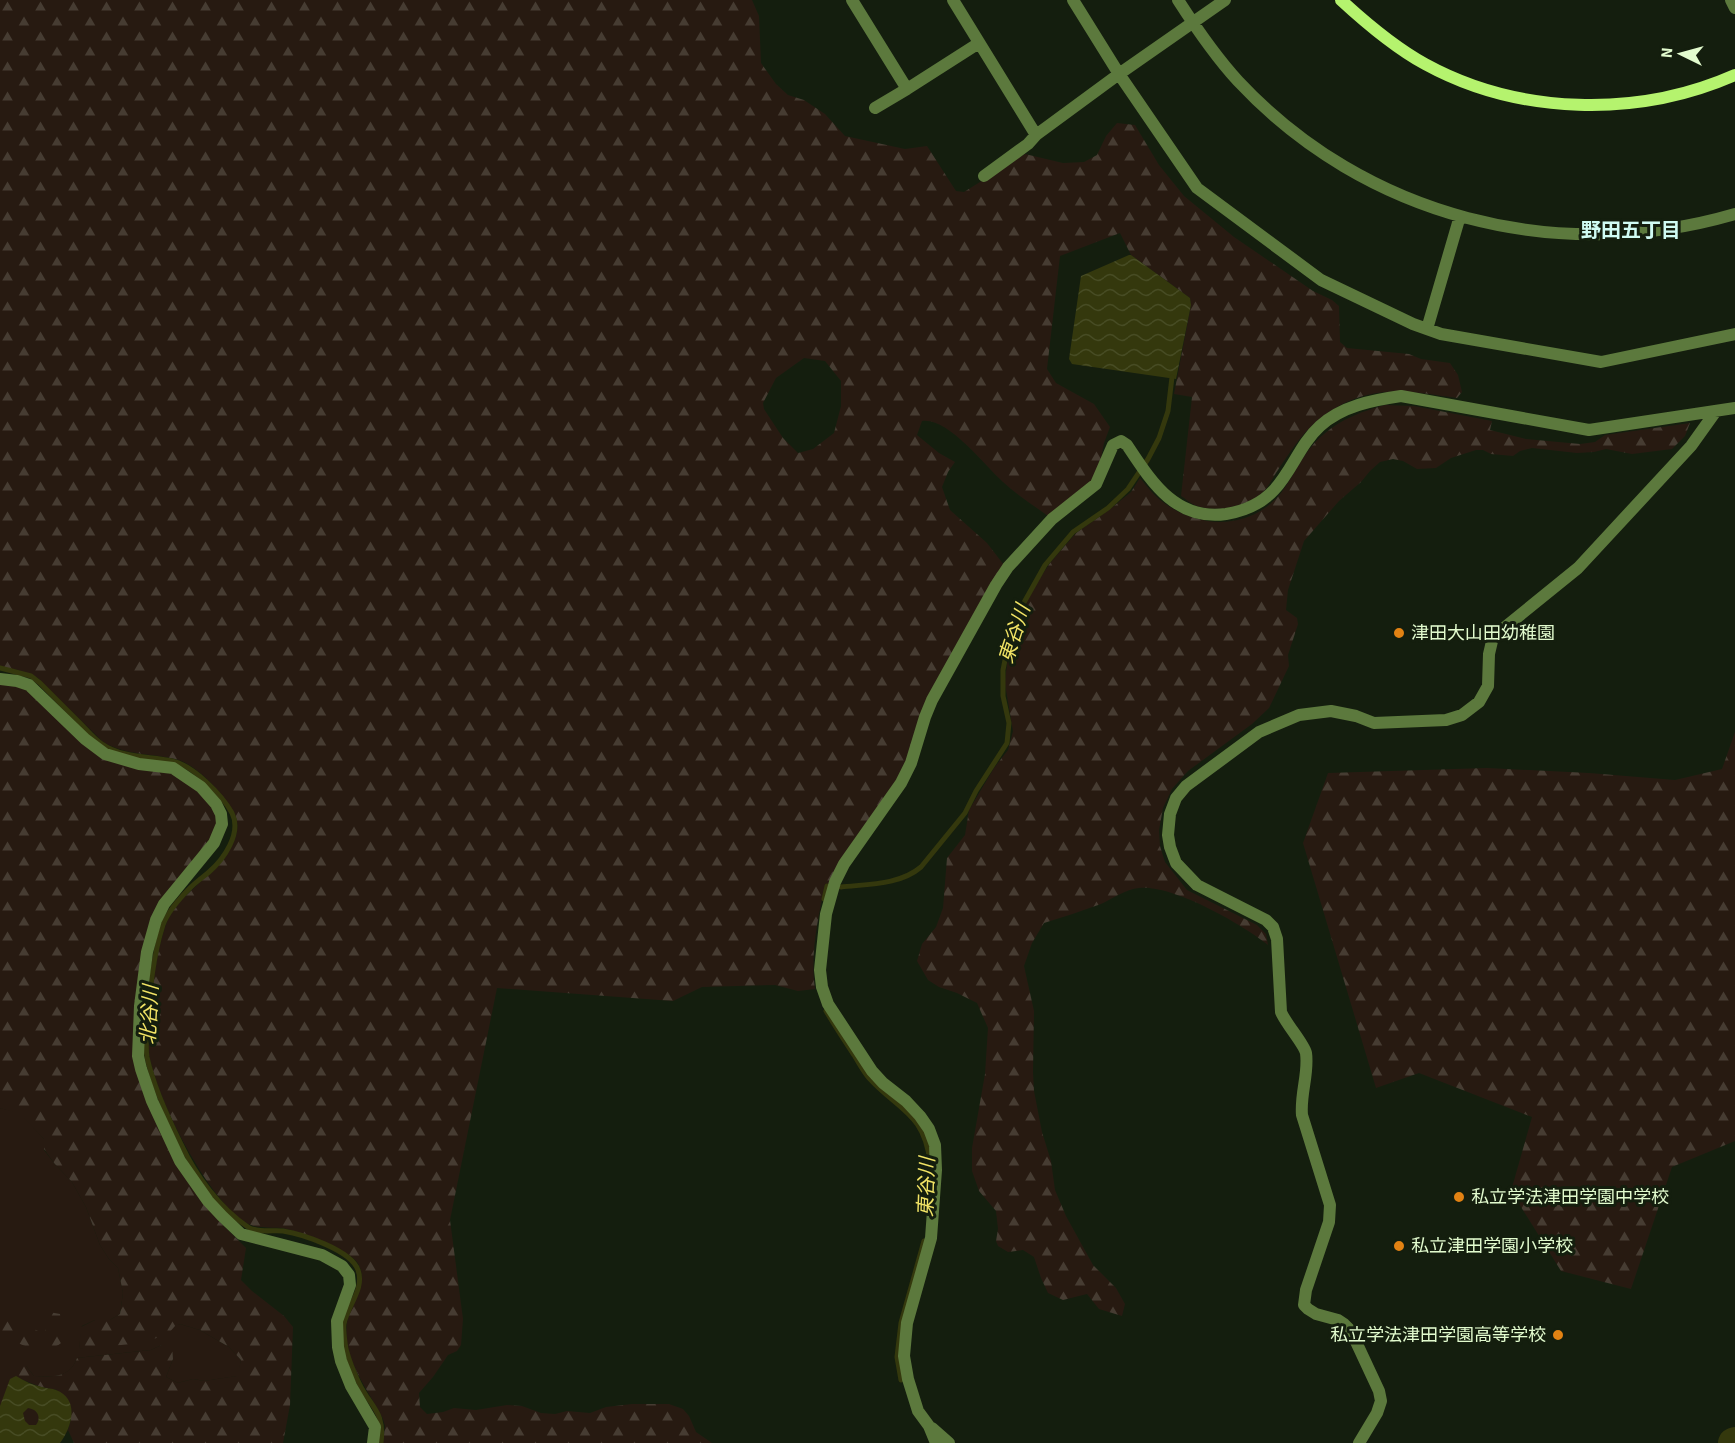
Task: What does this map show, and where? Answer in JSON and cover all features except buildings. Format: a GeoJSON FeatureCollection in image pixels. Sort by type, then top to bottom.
{"type":"FeatureCollection","features":[{"type":"Feature","properties":{"kind":"street"},"geometry":{"type":"LineString","coordinates":[[852,0],[907,89]]}},
{"type":"Feature","properties":{"kind":"street"},"geometry":{"type":"LineString","coordinates":[[953,0],[1036,135]]}},
{"type":"Feature","properties":{"kind":"street"},"geometry":{"type":"LineString","coordinates":[[1073,0],[1119,74],[1197,188],[1321,280],[1413,324],[1441,334],[1601,362],[1735,334]]}},
{"type":"Feature","properties":{"kind":"street"},"geometry":{"type":"LineString","coordinates":[[1178,0],[1192,23],[1237,80],[1261,104],[1332,159],[1388,190],[1460,216],[1515,229],[1569,234],[1630,234],[1690,225],[1735,214]]}},
{"type":"Feature","properties":{"kind":"street"},"geometry":{"type":"LineString","coordinates":[[984,176],[1119,74],[1225,0]]}},
{"type":"Feature","properties":{"kind":"street"},"geometry":{"type":"LineString","coordinates":[[1341,0],[1391,43],[1425,64],[1460,81],[1508,95],[1577,105],[1626,104],[1697,90],[1735,75]]}},
{"type":"Feature","properties":{"kind":"street"},"geometry":{"type":"LineString","coordinates":[[1731,0],[1735,8]]}},
{"type":"Feature","properties":{"kind":"street"},"geometry":{"type":"LineString","coordinates":[[875,108],[979,43]]}},
{"type":"Feature","properties":{"kind":"street"},"geometry":{"type":"LineString","coordinates":[[1427,329],[1460,216]]}},
{"type":"Feature","properties":{"kind":"street"},"geometry":{"type":"LineString","coordinates":[[949,1443],[929,1426],[918,1411],[904,1356],[907,1323],[931,1238],[936,1170],[935,1145],[929,1129],[920,1116],[872,1071],[828,1004],[822,987],[820,970],[826,914],[835,882],[844,864],[901,783],[911,763],[932,700],[1008,567],[1052,519],[1096,484],[1113,445],[1121,441],[1127,445],[1150,480],[1166,496],[1182,508],[1197,513],[1218,515],[1241,512],[1258,503],[1275,489],[1307,440],[1321,425],[1340,412],[1382,399],[1401,396],[1588,430],[1735,408]]}},
{"type":"Feature","properties":{"kind":"street"},"geometry":{"type":"LineString","coordinates":[[1359,1443],[1377,1413],[1381,1401],[1379,1391],[1351,1331],[1338,1320],[1316,1314],[1304,1305],[1306,1290],[1329,1222],[1329,1205],[1302,1114],[1306,1051],[1285,1022],[1281,1012],[1277,939],[1273,927],[1266,920],[1197,885],[1187,876],[1176,863],[1170,847],[1168,835],[1170,814],[1176,798],[1186,786],[1259,732],[1299,715],[1331,711],[1356,716],[1374,723],[1446,720],[1462,715],[1479,702],[1488,686],[1489,654],[1493,638],[1578,568],[1691,446],[1716,411]]}},
{"type":"Feature","properties":{"kind":"street"},"geometry":{"type":"LineString","coordinates":[[0,679],[17,681],[29,686],[85,739],[105,754],[139,764],[173,768],[201,787],[216,804],[221,814],[222,824],[214,843],[164,904],[156,920],[147,952],[140,1006],[138,1056],[141,1069],[152,1101],[180,1161],[208,1201],[222,1216],[241,1233],[322,1255],[342,1266],[349,1275],[350,1285],[337,1321],[338,1347],[351,1386],[375,1427],[373,1443]]}},
{"type":"Feature","properties":{"kind":"street"},"geometry":{"type":"LineString","coordinates":[[929,1426],[936,1443]]}},
{"type":"Feature","properties":{"kind":"green space"},"geometry":{"type":"Polygon","coordinates":[[[0,0],[752,0],[759,16],[761,63],[776,84],[788,95],[804,100],[825,114],[845,136],[905,149],[927,146],[956,191],[964,192],[1025,154],[1063,163],[1084,162],[1097,155],[1106,136],[1117,123],[1135,125],[1159,165],[1184,196],[1234,237],[1339,306],[1340,342],[1347,348],[1409,354],[1421,359],[1450,363],[1458,375],[1462,392],[1457,398],[1410,392],[1382,392],[1353,400],[1327,413],[1303,435],[1267,488],[1255,498],[1231,507],[1213,509],[1197,506],[1181,496],[1192,397],[1174,394],[1191,305],[1190,298],[1131,255],[1120,233],[1060,256],[1047,369],[1056,383],[1094,404],[1110,427],[1099,468],[1093,481],[1048,516],[1008,487],[954,434],[943,426],[922,421],[917,435],[939,453],[955,462],[942,487],[950,510],[987,543],[1004,565],[907,765],[829,883],[825,885],[814,949],[815,989],[798,991],[775,985],[702,987],[673,1001],[497,988],[450,1220],[463,1319],[461,1345],[457,1351],[448,1355],[419,1393],[420,1407],[427,1414],[454,1408],[476,1410],[507,1405],[555,1414],[567,1411],[590,1413],[606,1407],[632,1404],[669,1404],[683,1409],[696,1432],[712,1443],[383,1443],[385,1426],[383,1419],[352,1361],[346,1336],[349,1315],[361,1285],[361,1270],[357,1262],[333,1246],[311,1237],[282,1228],[251,1225],[235,1214],[218,1196],[185,1145],[159,1089],[151,1065],[148,1046],[151,997],[157,957],[166,923],[180,902],[227,853],[235,840],[237,826],[234,813],[210,782],[187,764],[179,760],[112,747],[103,742],[38,678],[18,670],[0,667],[0,0]],[[804,358],[776,378],[763,403],[764,409],[783,438],[798,453],[813,449],[834,433],[841,406],[841,381],[825,361],[804,358]]]}},
{"type":"Feature","properties":{"kind":"green space"},"geometry":{"type":"Polygon","coordinates":[[[1385,405],[1414,406],[1492,421],[1490,430],[1526,439],[1580,444],[1595,442],[1605,435],[1690,423],[1685,436],[1672,449],[1632,454],[1606,449],[1577,453],[1532,448],[1520,451],[1513,456],[1476,450],[1451,458],[1436,468],[1417,469],[1403,461],[1393,459],[1380,462],[1339,501],[1304,541],[1288,590],[1286,610],[1297,618],[1298,624],[1288,655],[1289,666],[1269,708],[1252,724],[1188,771],[1172,789],[1163,808],[1159,830],[1160,846],[1165,862],[1187,890],[1257,925],[1266,934],[1268,945],[1206,907],[1169,892],[1153,888],[1139,888],[1124,892],[1101,904],[1044,923],[1032,943],[1024,966],[1034,1011],[1034,1091],[1042,1132],[1051,1161],[1055,1190],[1066,1216],[1093,1265],[1116,1288],[1125,1304],[1122,1316],[1099,1309],[1087,1294],[1063,1300],[1048,1293],[1034,1257],[1023,1250],[1008,1252],[998,1246],[996,1211],[979,1191],[972,1171],[972,1148],[985,1074],[988,1028],[977,1003],[928,980],[917,961],[922,944],[936,927],[943,908],[947,858],[965,835],[969,810],[994,768],[1008,750],[1013,731],[1005,684],[1006,672],[1009,651],[1023,609],[1050,563],[1076,533],[1131,492],[1140,478],[1159,499],[1189,516],[1205,521],[1238,520],[1254,515],[1268,506],[1281,493],[1311,447],[1331,429],[1353,416],[1385,405]]]}},
{"type":"Feature","properties":{"kind":"green space"},"geometry":{"type":"Polygon","coordinates":[[[0,683],[27,688],[84,743],[170,771],[199,789],[217,814],[216,831],[155,913],[138,1073],[218,1220],[246,1248],[241,1280],[284,1316],[293,1327],[290,1405],[283,1443],[74,1443],[68,1430],[71,1419],[57,1390],[41,1387],[10,1375],[10,1367],[20,1362],[34,1376],[54,1376],[65,1373],[74,1365],[77,1358],[151,1350],[162,1345],[172,1345],[173,1359],[166,1377],[178,1383],[193,1379],[204,1381],[237,1376],[241,1360],[229,1347],[200,1330],[180,1324],[168,1334],[142,1343],[79,1349],[81,1327],[95,1320],[110,1320],[120,1314],[123,1293],[118,1268],[100,1245],[86,1207],[72,1182],[44,1149],[44,1139],[20,1114],[0,1108],[0,683]]]}},
{"type":"Feature","properties":{"kind":"green space"},"geometry":{"type":"Polygon","coordinates":[[[1735,732],[1735,1141],[1672,1167],[1631,1289],[1561,1271],[1511,1191],[1532,1117],[1419,1073],[1376,1088],[1303,843],[1328,773],[1487,768],[1675,780],[1722,769],[1735,732]]]}},
{"type":"Feature","properties":{"kind":"green space"},"geometry":{"type":"Polygon","coordinates":[[[0,1108],[20,1113],[44,1139],[44,1150],[72,1182],[86,1207],[100,1245],[118,1268],[123,1293],[120,1314],[110,1320],[95,1320],[82,1326],[79,1349],[180,1324],[200,1330],[229,1347],[241,1360],[238,1376],[204,1381],[193,1379],[178,1383],[166,1377],[173,1359],[171,1345],[162,1345],[151,1350],[77,1358],[66,1373],[55,1376],[34,1376],[26,1366],[16,1376],[68,1430],[60,1443],[0,1443],[0,1108]]]}},
{"type":"Feature","properties":{"kind":"green space"},"geometry":{"type":"Polygon","coordinates":[[[49,1312],[60,1314],[61,1324],[67,1333],[63,1341],[55,1346],[34,1348],[23,1345],[4,1334],[0,1326],[0,1316],[4,1313],[40,1332],[45,1332],[47,1322],[45,1316],[49,1312]]]}},
{"type":"Feature","properties":{"kind":"water"},"geometry":{"type":"Polygon","coordinates":[[[1129,255],[1190,298],[1191,305],[1176,379],[1072,364],[1069,359],[1081,276],[1129,255]]]}},
{"type":"Feature","properties":{"kind":"water"},"geometry":{"type":"Polygon","coordinates":[[[16,1376],[64,1394],[72,1414],[68,1429],[60,1443],[0,1443],[0,1406],[10,1379],[16,1376]],[[28,1408],[23,1413],[25,1421],[29,1425],[36,1425],[38,1416],[28,1408]]]}},
{"type":"Feature","properties":{"kind":"waterway","name":"東谷川"},"geometry":{"type":"LineString","coordinates":[[841,887],[883,883],[913,873],[921,867],[965,813],[976,791],[1007,743],[1009,723],[1003,696],[1003,670],[1007,650],[1022,606],[1045,565],[1073,532],[1108,508],[1128,489],[1148,459],[1159,438],[1168,411],[1172,377]]}},
{"type":"Feature","properties":{"kind":"waterway","name":"北谷川"},"geometry":{"type":"LineString","coordinates":[[0,668],[31,676],[96,740],[110,749],[172,761],[189,768],[214,790],[232,813],[235,829],[226,853],[215,867],[178,901],[163,925],[151,985],[146,1039],[147,1057],[161,1101],[187,1155],[209,1190],[227,1210],[252,1229],[283,1231],[313,1239],[336,1250],[354,1263],[360,1277],[344,1324],[345,1340],[355,1375],[379,1417],[382,1432],[381,1443]]}},
{"type":"Feature","properties":{"kind":"waterway","name":"東谷川"},"geometry":{"type":"LineString","coordinates":[[824,899],[827,886]]}},
{"type":"Feature","properties":{"kind":"waterway","name":"東谷川"},"geometry":{"type":"LineString","coordinates":[[826,1011],[867,1075],[916,1123],[927,1146],[930,1163]]}},
{"type":"Feature","properties":{"kind":"waterway","name":"東谷川"},"geometry":{"type":"LineString","coordinates":[[901,1380],[897,1357],[901,1323],[924,1241]]}},
{"type":"Feature","properties":{"kind":"place","name":"津田大山田幼稚園"},"geometry":{"type":"Point","coordinates":[1399,633]}},
{"type":"Feature","properties":{"kind":"place","name":"私立学法津田学園中学校"},"geometry":{"type":"Point","coordinates":[1459,1197]}},
{"type":"Feature","properties":{"kind":"place","name":"私立津田学園小学校"},"geometry":{"type":"Point","coordinates":[1399,1246]}},
{"type":"Feature","properties":{"kind":"place","name":"私立学法津田学園高等学校"},"geometry":{"type":"Point","coordinates":[1558,1335]}},
{"type":"Feature","properties":{"kind":"district","name":"野田五丁目"},"geometry":{"type":"Point","coordinates":[1631,231]}}]}
